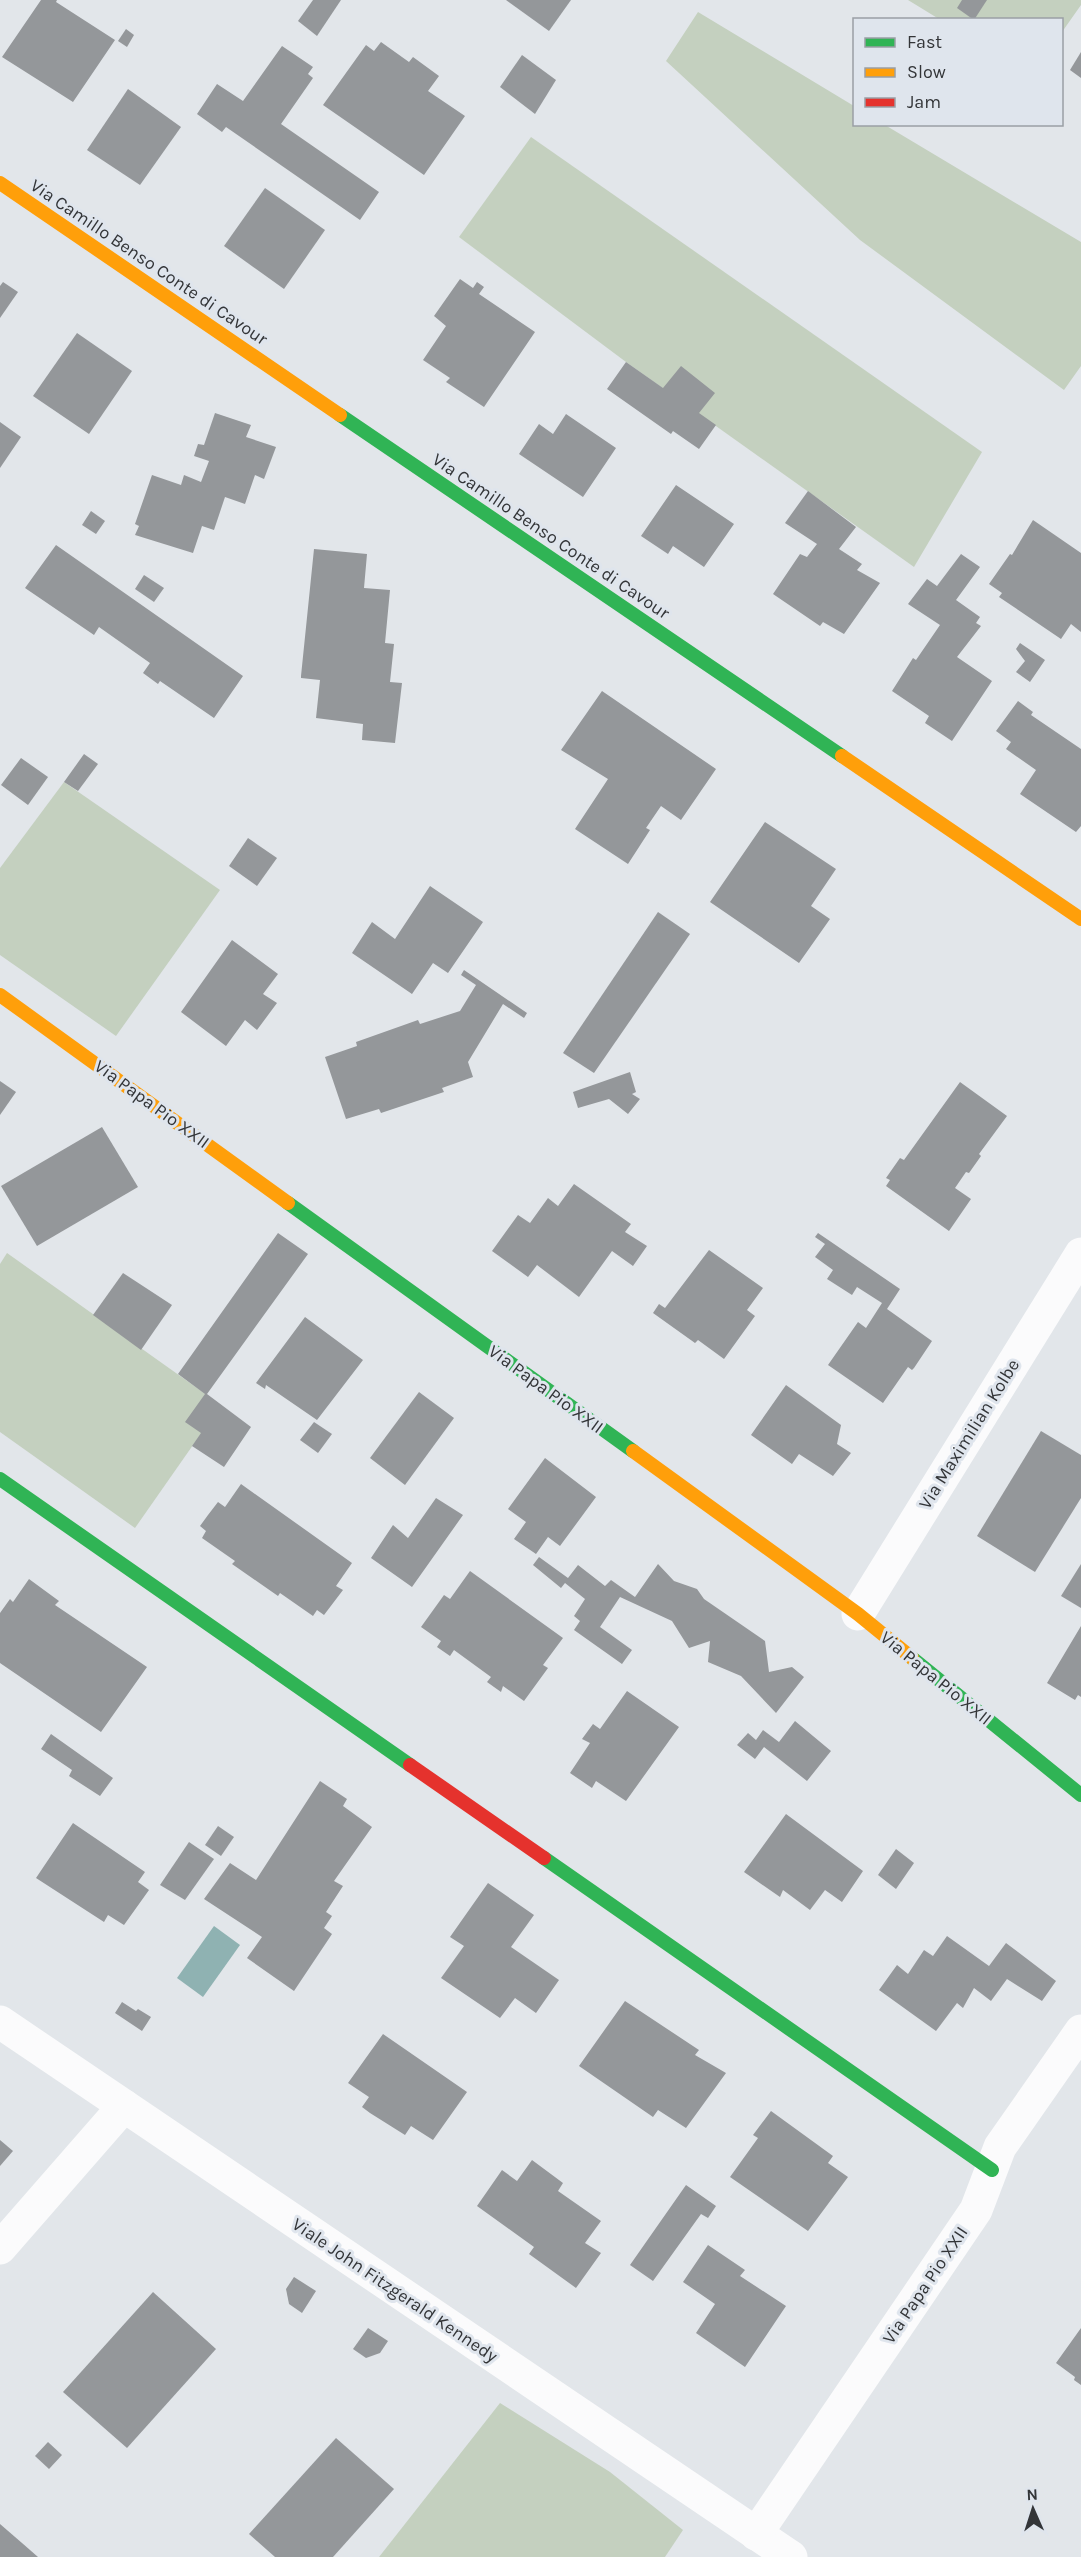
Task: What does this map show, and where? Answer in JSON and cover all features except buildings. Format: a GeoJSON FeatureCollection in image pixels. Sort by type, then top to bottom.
{"type":"FeatureCollection","features":[{"type":"Feature","properties":{"kind":"street","name":"Via Camillo Benso Conte di Cavour"},"geometry":{"type":"LineString","coordinates":[[0,183],[1081,919]]}},
{"type":"Feature","properties":{"kind":"street","name":"Via Papa Pio XXII"},"geometry":{"type":"LineString","coordinates":[[0,995],[858,1614],[1081,1795]]}},
{"type":"Feature","properties":{"kind":"street","name":"Via Maximilian Kolbe"},"geometry":{"type":"LineString","coordinates":[[858,1614],[1081,1254]]}},
{"type":"Feature","properties":{"kind":"street"},"geometry":{"type":"LineString","coordinates":[[0,1479],[992,2170]]}},
{"type":"Feature","properties":{"kind":"street","name":"Viale John Fitzgerald Kennedy"},"geometry":{"type":"LineString","coordinates":[[0,2022],[791,2557]]}},
{"type":"Feature","properties":{"kind":"street","name":"Via Papa Pio XXII"},"geometry":{"type":"LineString","coordinates":[[756,2534],[976,2210],[1000,2147],[1081,2031]]}},
{"type":"Feature","properties":{"kind":"street"},"geometry":{"type":"LineString","coordinates":[[0,2248],[124,2106]]}},
{"type":"Feature","properties":{"kind":"green space"},"geometry":{"type":"Polygon","coordinates":[[[908,0],[1081,0],[1081,5],[1063,31],[1063,18],[937,18],[908,0]]]}},
{"type":"Feature","properties":{"kind":"green space"},"geometry":{"type":"Polygon","coordinates":[[[698,12],[853,105],[853,126],[887,126],[1081,242],[1081,366],[1064,390],[860,240],[666,61],[698,12]]]}},
{"type":"Feature","properties":{"kind":"green space"},"geometry":{"type":"Polygon","coordinates":[[[531,137],[982,452],[914,567],[626,362],[459,237],[531,137]]]}},
{"type":"Feature","properties":{"kind":"green space"},"geometry":{"type":"Polygon","coordinates":[[[64,782],[220,890],[116,1036],[0,955],[0,868],[64,782]]]}},
{"type":"Feature","properties":{"kind":"green space"},"geometry":{"type":"Polygon","coordinates":[[[7,1253],[221,1405],[135,1528],[0,1432],[0,1264],[7,1253]]]}},
{"type":"Feature","properties":{"kind":"green space"},"geometry":{"type":"Polygon","coordinates":[[[500,2403],[610,2472],[683,2530],[665,2557],[379,2557],[500,2403]]]}},
{"type":"Feature","properties":{"kind":"water"},"geometry":{"type":"Polygon","coordinates":[[[214,1926],[240,1945],[203,1997],[177,1978],[214,1926]]]}},
{"type":"Feature","properties":{"kind":"traffic: fast"},"geometry":{"type":"LineString","coordinates":[[340,415],[842,756]]}},
{"type":"Feature","properties":{"kind":"traffic: fast"},"geometry":{"type":"LineString","coordinates":[[288,1203],[633,1451]]}},
{"type":"Feature","properties":{"kind":"traffic: fast"},"geometry":{"type":"LineString","coordinates":[[0,1479],[410,1765]]}},
{"type":"Feature","properties":{"kind":"traffic: fast"},"geometry":{"type":"LineString","coordinates":[[912,1658],[1081,1795]]}},
{"type":"Feature","properties":{"kind":"traffic: fast"},"geometry":{"type":"LineString","coordinates":[[544,1858],[992,2170]]}},
{"type":"Feature","properties":{"kind":"traffic: slow"},"geometry":{"type":"LineString","coordinates":[[0,183],[340,415]]}},
{"type":"Feature","properties":{"kind":"traffic: slow"},"geometry":{"type":"LineString","coordinates":[[842,756],[1081,919]]}},
{"type":"Feature","properties":{"kind":"traffic: slow"},"geometry":{"type":"LineString","coordinates":[[0,995],[288,1203]]}},
{"type":"Feature","properties":{"kind":"traffic: slow"},"geometry":{"type":"LineString","coordinates":[[633,1451],[858,1614],[912,1658]]}},
{"type":"Feature","properties":{"kind":"traffic: jam"},"geometry":{"type":"LineString","coordinates":[[410,1765],[544,1858]]}}]}
